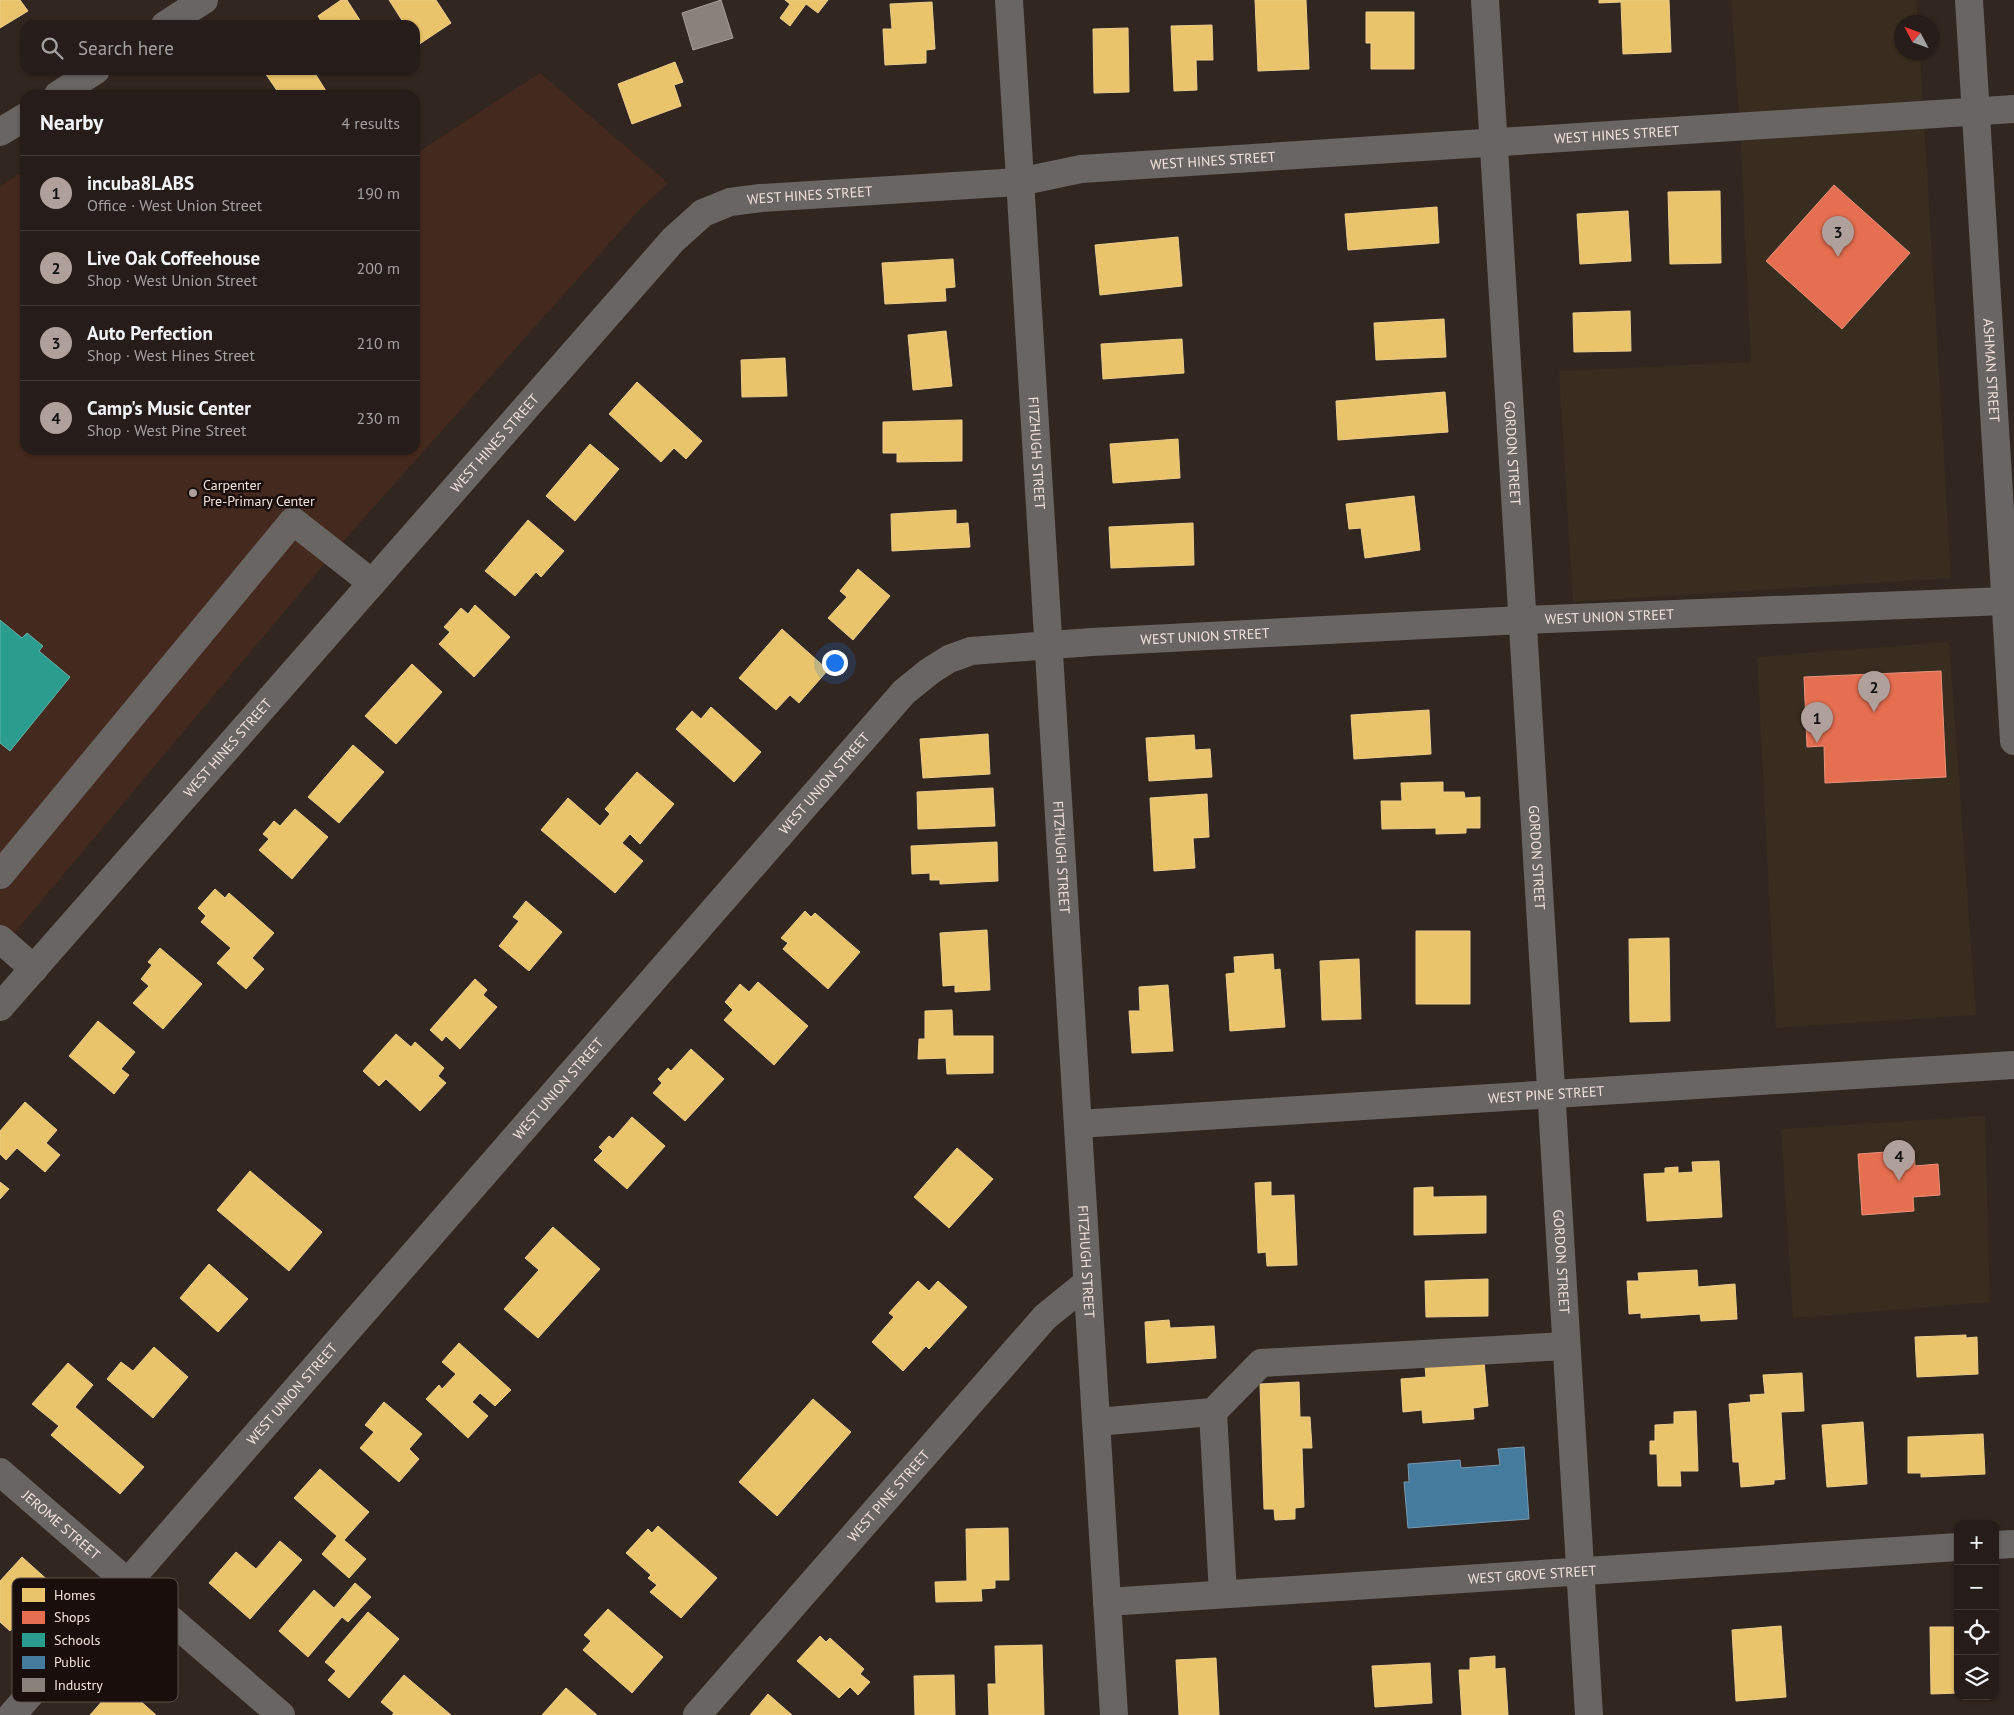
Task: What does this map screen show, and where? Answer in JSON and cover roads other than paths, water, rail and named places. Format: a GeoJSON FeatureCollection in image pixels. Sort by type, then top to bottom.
{"type":"FeatureCollection","features":[{"type":"Feature","properties":{"kind":"street"},"geometry":{"type":"LineString","coordinates":[[173,20],[204,0]]}},
{"type":"Feature","properties":{"kind":"street","name":"FITZHUGH STREET"},"geometry":{"type":"LineString","coordinates":[[1009,0],[1114,1715]]}},
{"type":"Feature","properties":{"kind":"street","name":"GORDON STREET"},"geometry":{"type":"LineString","coordinates":[[1485,0],[1589,1715]]}},
{"type":"Feature","properties":{"kind":"street","name":"ASHMAN STREET"},"geometry":{"type":"LineString","coordinates":[[1969,0],[2009,572],[2005,601],[2014,741]]}},
{"type":"Feature","properties":{"kind":"street"},"geometry":{"type":"LineString","coordinates":[[66,90],[88,75]]}},
{"type":"Feature","properties":{"kind":"street","name":"WEST HINES STREET"},"geometry":{"type":"LineString","coordinates":[[0,1007],[673,240],[703,212],[730,202],[761,198],[1019,182],[1081,170],[1976,113],[2014,109]]}},
{"type":"Feature","properties":{"kind":"street"},"geometry":{"type":"LineString","coordinates":[[0,875],[293,521],[372,583]]}},
{"type":"Feature","properties":{"kind":"street","name":"WEST UNION STREET"},"geometry":{"type":"LineString","coordinates":[[129,1578],[904,692],[930,671],[949,659],[970,651],[1049,645],[1522,620],[2005,601]]}},
{"type":"Feature","properties":{"kind":"street"},"geometry":{"type":"LineString","coordinates":[[0,939],[34,969]]}},
{"type":"Feature","properties":{"kind":"street","name":"WEST PINE STREET"},"geometry":{"type":"LineString","coordinates":[[1078,1124],[2014,1065]]}},
{"type":"Feature","properties":{"kind":"street","name":"WEST PINE STREET"},"geometry":{"type":"LineString","coordinates":[[697,1715],[1046,1317],[1087,1283]]}},
{"type":"Feature","properties":{"kind":"street"},"geometry":{"type":"LineString","coordinates":[[1096,1422],[1214,1412],[1261,1363],[1566,1346]]}},
{"type":"Feature","properties":{"kind":"street"},"geometry":{"type":"LineString","coordinates":[[1214,1412],[1223,1594]]}},
{"type":"Feature","properties":{"kind":"street","name":"JEROME STREET"},"geometry":{"type":"LineString","coordinates":[[0,1472],[123,1578]]}},
{"type":"Feature","properties":{"kind":"street"},"geometry":{"type":"LineString","coordinates":[[1999,1545],[2014,1544]]}},
{"type":"Feature","properties":{"kind":"street","name":"WEST GROVE STREET"},"geometry":{"type":"LineString","coordinates":[[1107,1602],[1954,1547]]}},
{"type":"Feature","properties":{"kind":"street","name":"JEROME STREET"},"geometry":{"type":"LineString","coordinates":[[178,1626],[281,1715]]}},
{"type":"Feature","properties":{"kind":"street","name":"WEST UNION STREET"},"geometry":{"type":"LineString","coordinates":[[12,1715],[23,1702]]}},
{"type":"Feature","properties":{"kind":"place","name":"Auto Perfection"},"geometry":{"type":"Point","coordinates":[1838,257]}},
{"type":"Feature","properties":{"kind":"place","name":"Carpenter Pre-Primary Center"},"geometry":{"type":"Point","coordinates":[193,493]}},
{"type":"Feature","properties":{"kind":"place","name":"Live Oak Coffeehouse"},"geometry":{"type":"Point","coordinates":[1874,712]}},
{"type":"Feature","properties":{"kind":"place","name":"incuba8LABS"},"geometry":{"type":"Point","coordinates":[1817,743]}},
{"type":"Feature","properties":{"kind":"place","name":"Camp's Music Center"},"geometry":{"type":"Point","coordinates":[1899,1181]}}]}
